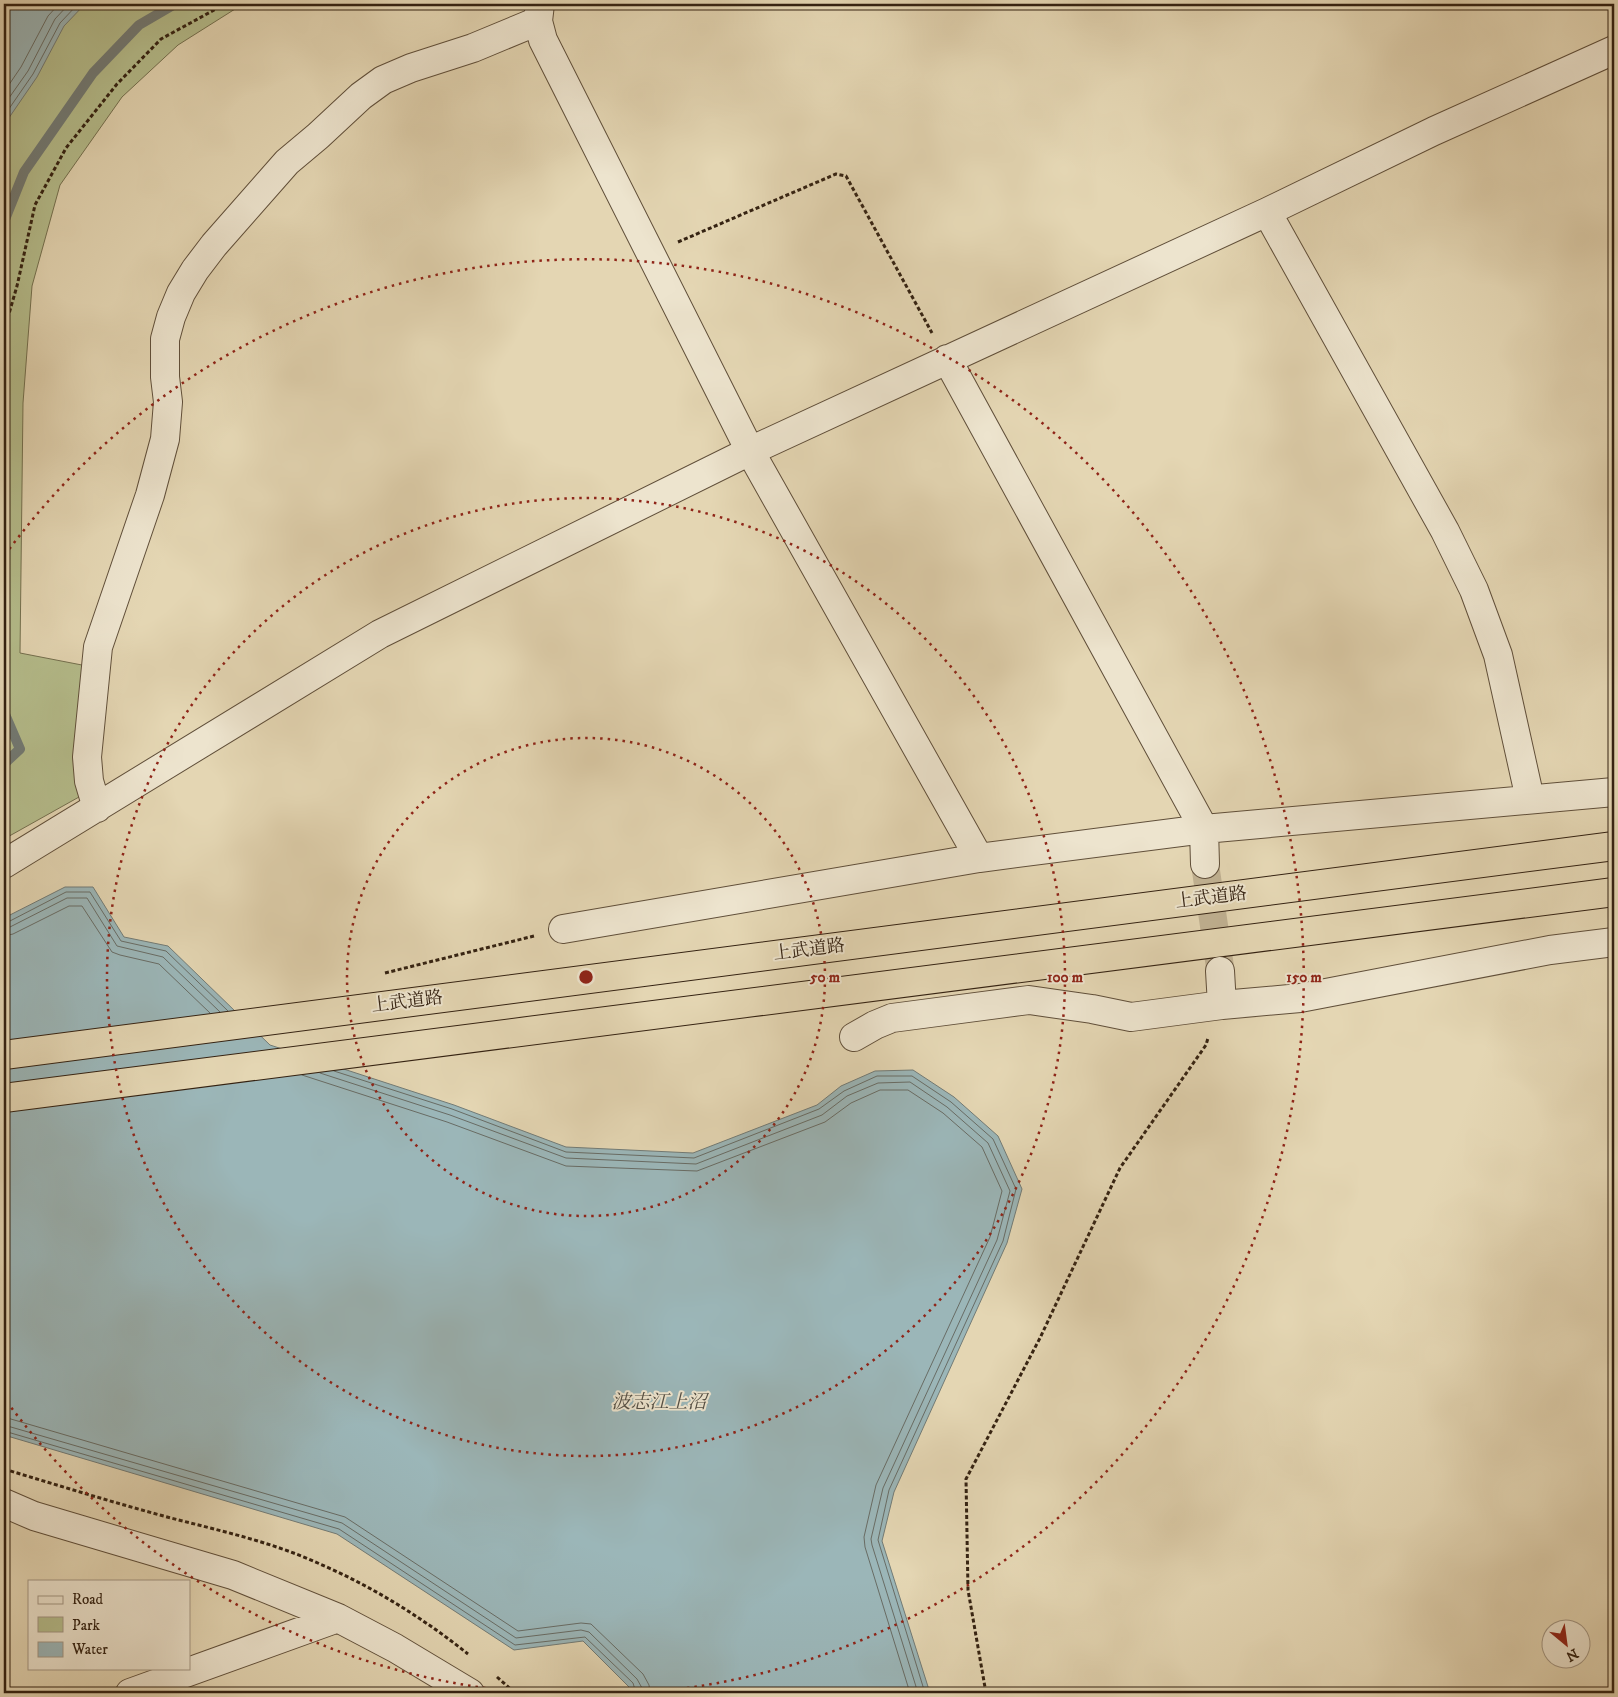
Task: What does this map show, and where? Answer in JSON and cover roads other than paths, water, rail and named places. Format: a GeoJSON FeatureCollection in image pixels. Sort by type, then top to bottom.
{"type":"FeatureCollection","features":[{"type":"Feature","properties":{"kind":"highway","name":"上武道路"},"geometry":{"type":"LineString","coordinates":[[4,1055],[1614,846]]}},
{"type":"Feature","properties":{"kind":"highway"},"geometry":{"type":"LineString","coordinates":[[4,1098],[1614,892]]}},
{"type":"Feature","properties":{"kind":"street"},"geometry":{"type":"LineString","coordinates":[[97,808],[89,781],[87,757],[98,647],[150,495],[165,439],[168,402],[165,377],[165,339],[171,317],[181,293],[214,245],[287,162],[361,96],[383,80],[411,68],[474,48],[539,13],[543,40],[750,451],[979,858]]}},
{"type":"Feature","properties":{"kind":"street"},"geometry":{"type":"LineString","coordinates":[[4,864],[380,634],[750,451],[1267,212],[1434,131],[1614,50]]}},
{"type":"Feature","properties":{"kind":"street"},"geometry":{"type":"LineString","coordinates":[[1267,212],[1445,531],[1474,590],[1498,655],[1530,799]]}},
{"type":"Feature","properties":{"kind":"street"},"geometry":{"type":"LineString","coordinates":[[947,359],[1204,828],[1204,864]]}},
{"type":"Feature","properties":{"kind":"street"},"geometry":{"type":"LineString","coordinates":[[563,929],[979,858],[1204,828],[1614,792]]}},
{"type":"Feature","properties":{"kind":"street"},"geometry":{"type":"LineString","coordinates":[[854,1037],[892,1018],[1029,1000],[1131,1017],[1222,1005],[1300,998],[1550,950],[1614,942]]}},
{"type":"Feature","properties":{"kind":"street"},"geometry":{"type":"LineString","coordinates":[[1220,971],[1222,1005]]}},
{"type":"Feature","properties":{"kind":"street"},"geometry":{"type":"LineString","coordinates":[[4,1503],[34,1516],[233,1575],[338,1618],[395,1648],[470,1693]]}},
{"type":"Feature","properties":{"kind":"street"},"geometry":{"type":"LineString","coordinates":[[130,1693],[338,1618]]}},
{"type":"Feature","properties":{"kind":"water"},"geometry":{"type":"Polygon","coordinates":[[[4,4],[85,4],[64,26],[37,77],[4,125],[4,4]]]}},
{"type":"Feature","properties":{"kind":"water","name":"波志江上沼"},"geometry":{"type":"Polygon","coordinates":[[[65,887],[93,887],[124,937],[168,946],[270,1045],[454,1105],[566,1147],[693,1153],[817,1105],[841,1086],[875,1071],[913,1070],[954,1097],[998,1136],[1022,1189],[1007,1243],[894,1492],[882,1541],[930,1693],[632,1693],[629,1687],[583,1641],[514,1650],[337,1534],[4,1435],[4,918],[65,887]]]}},
{"type":"Feature","properties":{"kind":"waterway"},"geometry":{"type":"LineString","coordinates":[[4,222],[24,172],[93,73],[139,25],[175,4]]}},
{"type":"Feature","properties":{"kind":"waterway"},"geometry":{"type":"LineString","coordinates":[[4,712],[20,749],[4,764]]}},
{"type":"Feature","properties":{"kind":"tunnel"},"geometry":{"type":"LineString","coordinates":[[1205,864],[1220,967]]}}]}
